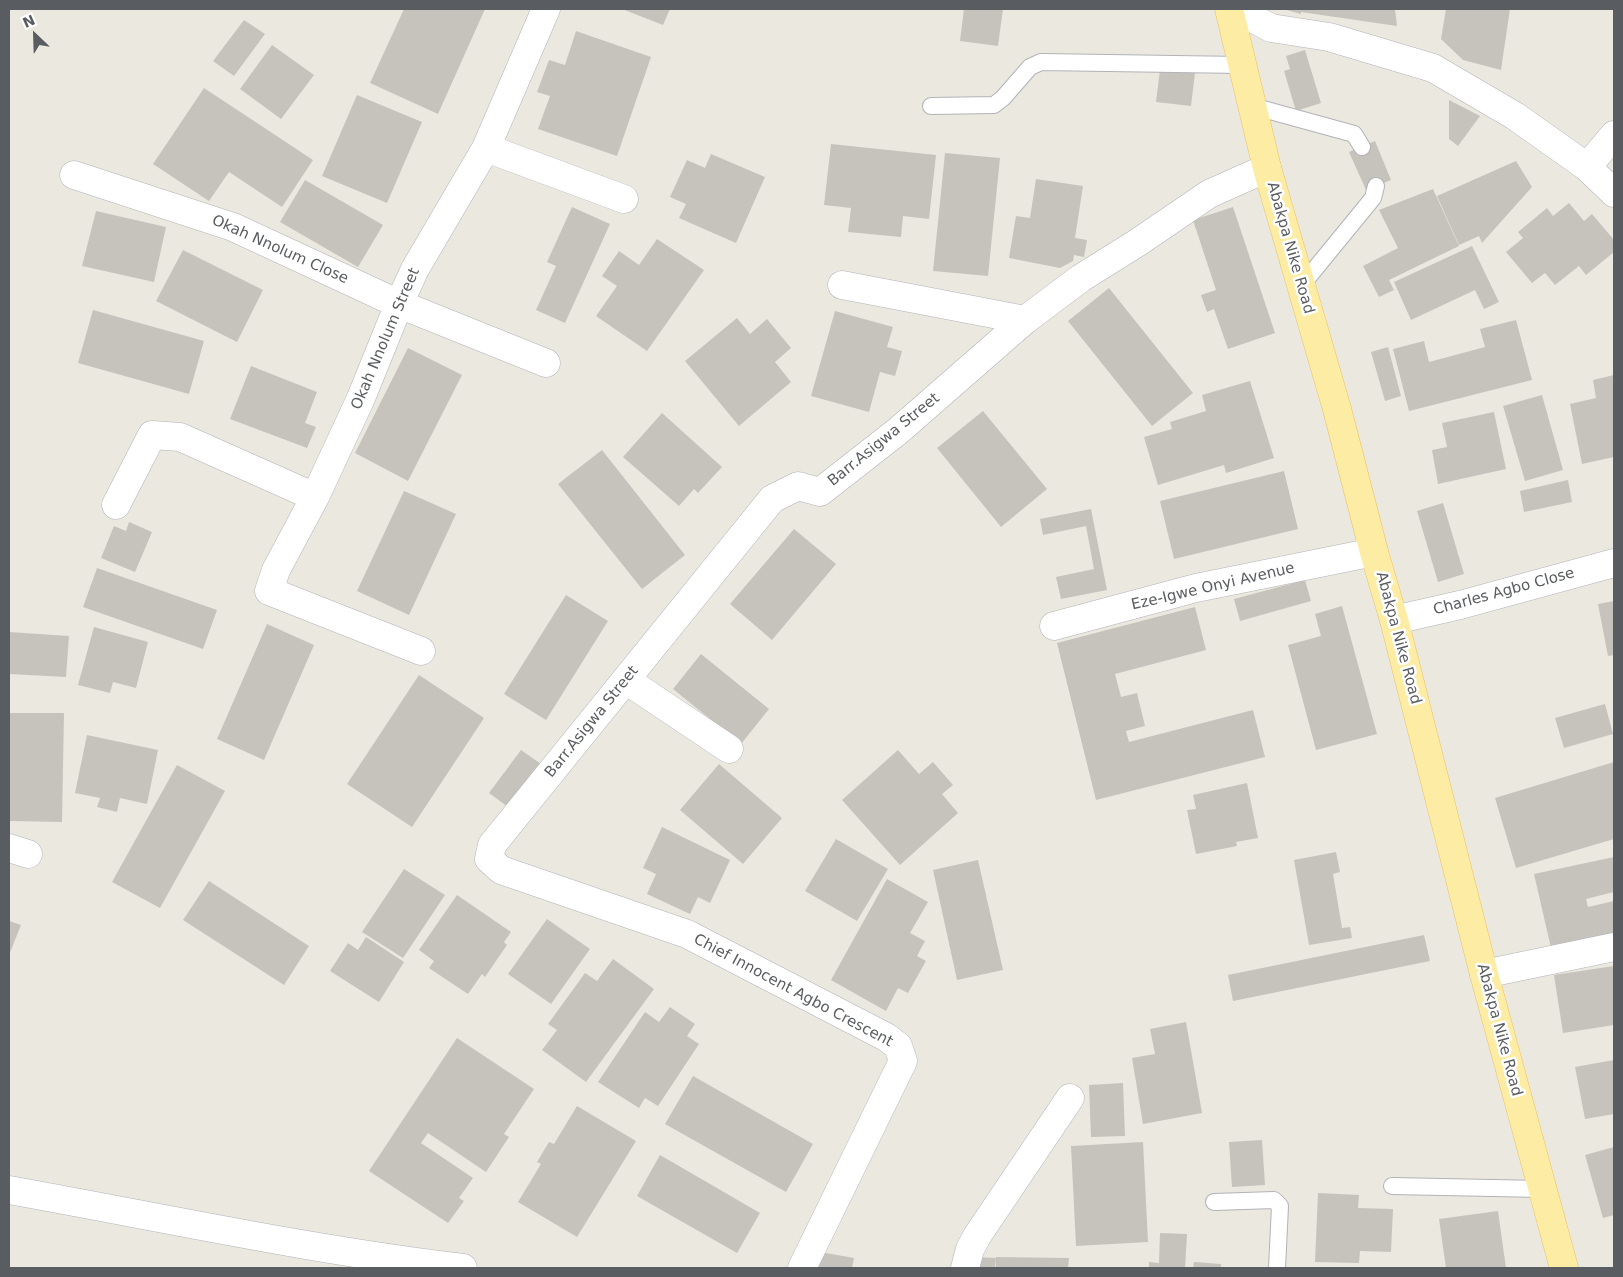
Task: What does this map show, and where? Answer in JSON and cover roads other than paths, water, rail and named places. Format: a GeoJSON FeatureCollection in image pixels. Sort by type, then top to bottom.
{"type":"FeatureCollection","features":[{"type":"Feature","properties":{"kind":"main road","name":"Abakpa Nike Road"},"geometry":{"type":"LineString","coordinates":[[1229,9],[1267,168],[1337,409],[1374,552],[1394,620],[1484,974],[1564,1268]]}},
{"type":"Feature","properties":{"kind":"street","name":"Okah Nnolum Street"},"geometry":{"type":"LineString","coordinates":[[421,651],[269,590],[276,570],[362,398],[415,269],[486,148],[546,9]]}},
{"type":"Feature","properties":{"kind":"street"},"geometry":{"type":"LineString","coordinates":[[1235,9],[1271,28],[1329,37],[1432,68],[1515,116],[1587,167],[1614,193]]}},
{"type":"Feature","properties":{"kind":"street"},"geometry":{"type":"LineString","coordinates":[[1587,167],[1614,134]]}},
{"type":"Feature","properties":{"kind":"street"},"geometry":{"type":"LineString","coordinates":[[486,148],[624,199]]}},
{"type":"Feature","properties":{"kind":"street","name":"Barr.Asigwa Street"},"geometry":{"type":"LineString","coordinates":[[489,859],[492,846],[772,499],[798,486],[820,492],[898,431],[1025,320],[1081,278],[1209,194],[1267,168]]}},
{"type":"Feature","properties":{"kind":"street","name":"Okah Nnolum Close"},"geometry":{"type":"LineString","coordinates":[[74,175],[233,227],[399,304],[546,363]]}},
{"type":"Feature","properties":{"kind":"street"},"geometry":{"type":"LineString","coordinates":[[842,285],[1025,320]]}},
{"type":"Feature","properties":{"kind":"street"},"geometry":{"type":"LineString","coordinates":[[116,505],[152,435],[180,437],[314,497]]}},
{"type":"Feature","properties":{"kind":"street","name":"Eze-Igwe Onyi Avenue"},"geometry":{"type":"LineString","coordinates":[[1054,626],[1196,588],[1374,552]]}},
{"type":"Feature","properties":{"kind":"street","name":"Charles Agbo Close"},"geometry":{"type":"LineString","coordinates":[[1394,620],[1460,605],[1614,563]]}},
{"type":"Feature","properties":{"kind":"street"},"geometry":{"type":"LineString","coordinates":[[626,680],[729,749]]}},
{"type":"Feature","properties":{"kind":"street","name":"Chief Innocent Agbo Crescent"},"geometry":{"type":"LineString","coordinates":[[489,859],[501,870],[687,934],[886,1037],[898,1046],[903,1061],[802,1268]]}},
{"type":"Feature","properties":{"kind":"street"},"geometry":{"type":"LineString","coordinates":[[1484,974],[1614,947]]}},
{"type":"Feature","properties":{"kind":"street"},"geometry":{"type":"LineString","coordinates":[[965,1268],[970,1249],[977,1236],[1070,1098]]}},
{"type":"Feature","properties":{"kind":"street"},"geometry":{"type":"LineString","coordinates":[[9,1190],[406,1265],[463,1268]]}},
{"type":"Feature","properties":{"kind":"lane"},"geometry":{"type":"LineString","coordinates":[[931,106],[994,104],[1003,98],[1030,67],[1041,62],[1242,65]]}},
{"type":"Feature","properties":{"kind":"lane"},"geometry":{"type":"LineString","coordinates":[[1252,106],[1354,134],[1362,146]]}},
{"type":"Feature","properties":{"kind":"lane"},"geometry":{"type":"LineString","coordinates":[[1301,286],[1373,198],[1376,186]]}},
{"type":"Feature","properties":{"kind":"lane"},"geometry":{"type":"LineString","coordinates":[[1392,1186],[1543,1189]]}},
{"type":"Feature","properties":{"kind":"lane"},"geometry":{"type":"LineString","coordinates":[[1214,1202],[1274,1200],[1280,1206],[1277,1268]]}}]}
